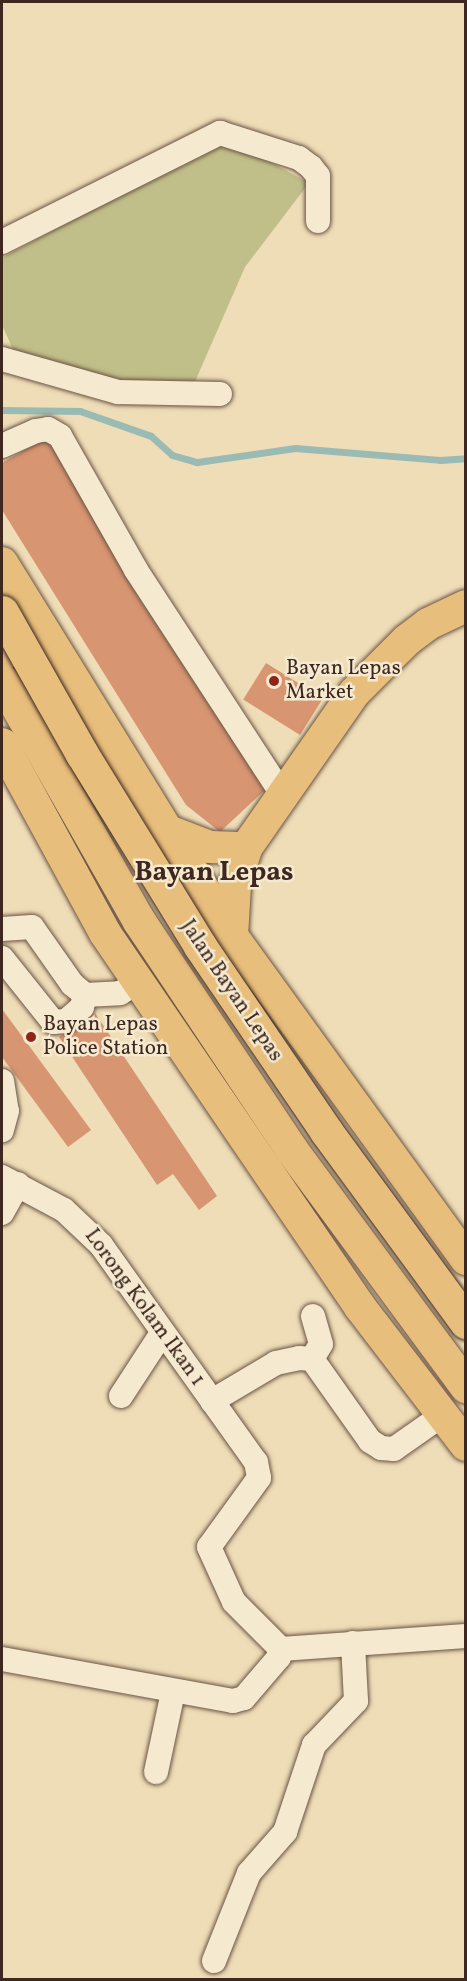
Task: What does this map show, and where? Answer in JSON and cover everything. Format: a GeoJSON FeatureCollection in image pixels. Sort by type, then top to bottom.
{"type":"FeatureCollection","features":[{"type":"Feature","properties":{"kind":"highway","name":"Jalan Bayan Lepas"},"geometry":{"type":"LineString","coordinates":[[14,608],[82,754],[200,946],[326,1131],[465,1322]]}},
{"type":"Feature","properties":{"kind":"highway","name":"Jalan Bayan Lepas"},"geometry":{"type":"LineString","coordinates":[[2,680],[139,921],[291,1149],[464,1385]]}},
{"type":"Feature","properties":{"kind":"main road","name":"Jalan Bayan Lepas"},"geometry":{"type":"LineString","coordinates":[[2,563],[14,608],[52,649],[163,830],[232,936],[465,1259]]}},
{"type":"Feature","properties":{"kind":"main road"},"geometry":{"type":"LineString","coordinates":[[232,936],[234,893],[246,848],[363,684],[408,640],[428,624],[465,606]]}},
{"type":"Feature","properties":{"kind":"main road"},"geometry":{"type":"LineString","coordinates":[[2,639],[14,629],[14,608]]}},
{"type":"Feature","properties":{"kind":"main road"},"geometry":{"type":"LineString","coordinates":[[2,654],[20,648],[52,649]]}},
{"type":"Feature","properties":{"kind":"main road"},"geometry":{"type":"LineString","coordinates":[[2,744],[105,933],[360,1307],[465,1445]]}},
{"type":"Feature","properties":{"kind":"main road"},"geometry":{"type":"LineString","coordinates":[[163,830],[210,848],[246,848]]}},
{"type":"Feature","properties":{"kind":"street"},"geometry":{"type":"LineString","coordinates":[[2,242],[220,133],[299,158],[311,167],[318,176],[318,221]]}},
{"type":"Feature","properties":{"kind":"street"},"geometry":{"type":"LineString","coordinates":[[2,358],[118,392],[220,394]]}},
{"type":"Feature","properties":{"kind":"street"},"geometry":{"type":"LineString","coordinates":[[2,446],[36,431],[48,429],[60,436],[136,570],[284,797]]}},
{"type":"Feature","properties":{"kind":"street"},"geometry":{"type":"LineString","coordinates":[[2,929],[32,927],[72,984],[85,995],[120,993],[138,982]]}},
{"type":"Feature","properties":{"kind":"street"},"geometry":{"type":"LineString","coordinates":[[2,958],[53,1022],[66,1021],[82,1007],[85,995]]}},
{"type":"Feature","properties":{"kind":"street"},"geometry":{"type":"LineString","coordinates":[[2,1081],[4,1117]]}},
{"type":"Feature","properties":{"kind":"street"},"geometry":{"type":"LineString","coordinates":[[2,1213],[10,1180]]}},
{"type":"Feature","properties":{"kind":"street","name":"Lorong Kolam Ikan 1"},"geometry":{"type":"LineString","coordinates":[[10,1180],[82,1224],[101,1245],[258,1470],[259,1478],[209,1547],[234,1602],[281,1649]]}},
{"type":"Feature","properties":{"kind":"street"},"geometry":{"type":"LineString","coordinates":[[312,1359],[321,1344],[314,1316]]}},
{"type":"Feature","properties":{"kind":"street"},"geometry":{"type":"LineString","coordinates":[[121,1396],[162,1333]]}},
{"type":"Feature","properties":{"kind":"street"},"geometry":{"type":"LineString","coordinates":[[212,1401],[276,1363],[299,1358],[312,1359]]}},
{"type":"Feature","properties":{"kind":"street"},"geometry":{"type":"LineString","coordinates":[[312,1359],[370,1441],[381,1448],[394,1449],[441,1416]]}},
{"type":"Feature","properties":{"kind":"street"},"geometry":{"type":"LineString","coordinates":[[2,1659],[173,1692],[239,1700],[279,1657],[281,1649],[465,1636]]}},
{"type":"Feature","properties":{"kind":"street"},"geometry":{"type":"LineString","coordinates":[[214,1961],[249,1873],[285,1832],[314,1745],[356,1701],[353,1643]]}},
{"type":"Feature","properties":{"kind":"street"},"geometry":{"type":"LineString","coordinates":[[156,1772],[173,1692]]}},
{"type":"Feature","properties":{"kind":"shaded area"},"geometry":{"type":"Polygon","coordinates":[[[226,138],[309,183],[245,267],[194,384],[161,388],[88,376],[15,354],[2,325],[2,258],[226,138]]]}},
{"type":"Feature","properties":{"kind":"building"},"geometry":{"type":"Polygon","coordinates":[[[47,437],[266,789],[220,832],[186,805],[2,510],[2,463],[47,437]]]}},
{"type":"Feature","properties":{"kind":"building","name":"Bayan Lepas Market"},"geometry":{"type":"Polygon","coordinates":[[[266,663],[323,699],[300,735],[243,699],[266,663]]]}},
{"type":"Feature","properties":{"kind":"building"},"geometry":{"type":"Polygon","coordinates":[[[2,1009],[91,1130],[68,1147],[2,1057],[2,1009]]]}},
{"type":"Feature","properties":{"kind":"building"},"geometry":{"type":"Polygon","coordinates":[[[95,1013],[217,1196],[199,1210],[173,1174],[157,1185],[59,1037],[95,1013]]]}},
{"type":"Feature","properties":{"kind":"waterway"},"geometry":{"type":"LineString","coordinates":[[2,410],[80,411],[151,436],[172,455],[197,462],[295,448],[440,460],[466,458]]}},
{"type":"Feature","properties":{"kind":"place","name":"Bayan Lepas Market"},"geometry":{"type":"Point","coordinates":[274,681]}},
{"type":"Feature","properties":{"kind":"place","name":"Bayan Lepas Police Station"},"geometry":{"type":"Point","coordinates":[31,1037]}},
{"type":"Feature","properties":{"kind":"district","name":"Bayan Lepas"},"geometry":{"type":"Point","coordinates":[214,874]}}]}
